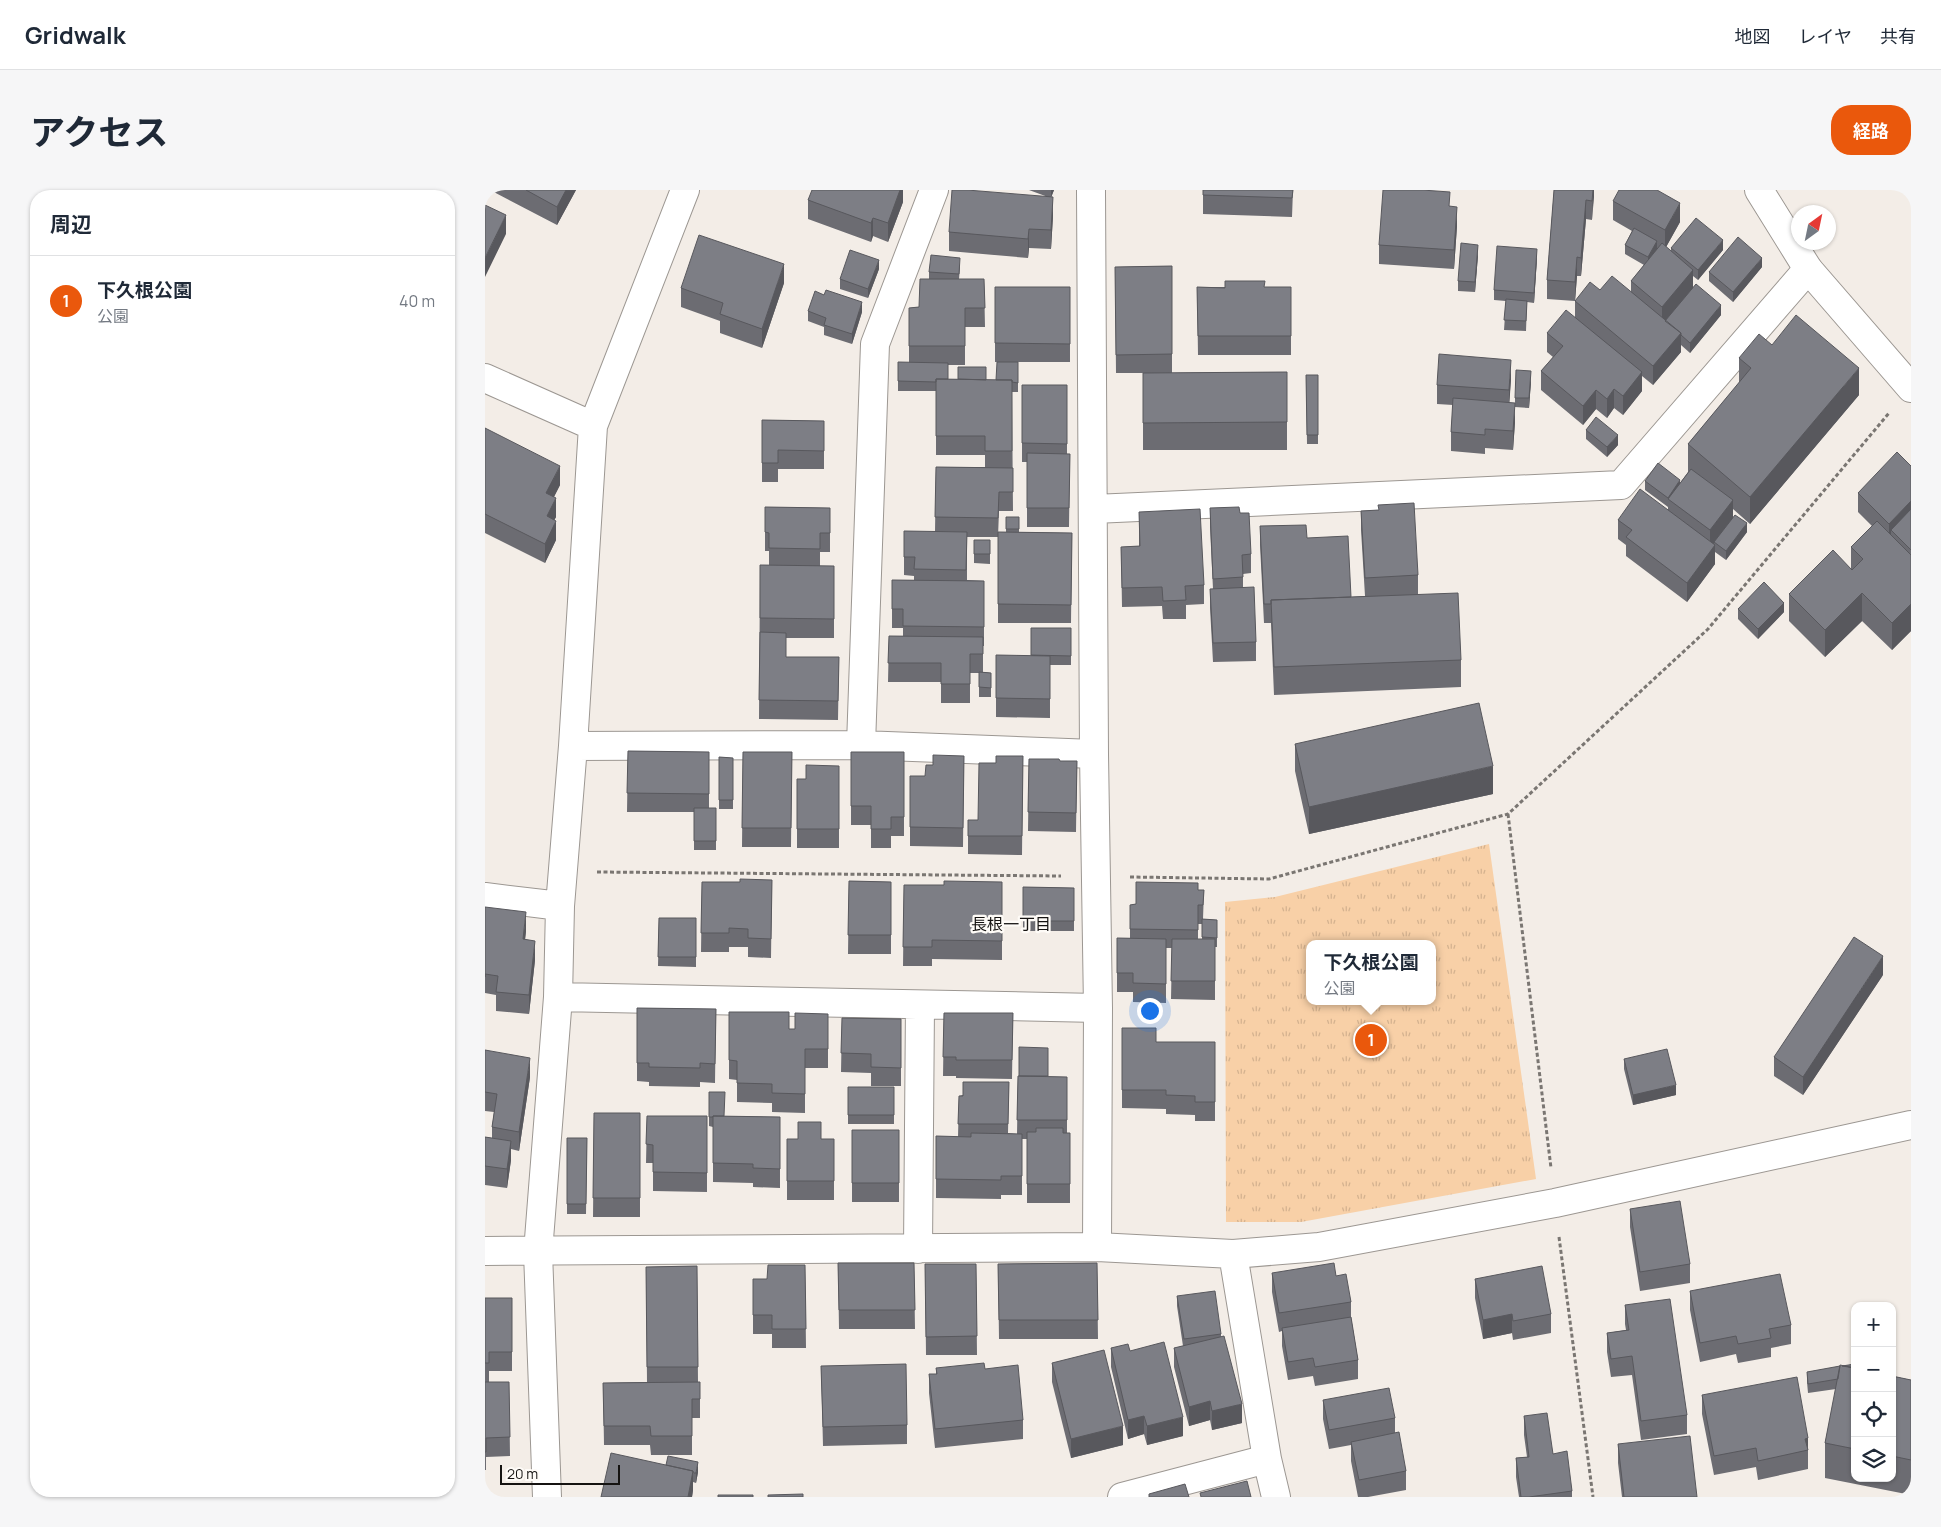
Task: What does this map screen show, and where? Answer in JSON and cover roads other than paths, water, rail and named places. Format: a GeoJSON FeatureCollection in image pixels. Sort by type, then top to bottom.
{"type":"FeatureCollection","features":[{"type":"Feature","properties":{"kind":"street"},"geometry":{"type":"LineString","coordinates":[[547,1497],[538,1252],[558,997],[560,906],[573,746],[593,426],[685,190]]}},
{"type":"Feature","properties":{"kind":"street"},"geometry":{"type":"LineString","coordinates":[[861,745],[875,344],[935,190]]}},
{"type":"Feature","properties":{"kind":"street"},"geometry":{"type":"LineString","coordinates":[[1091,190],[1094,754],[1098,1008],[1097,1247]]}},
{"type":"Feature","properties":{"kind":"street"},"geometry":{"type":"LineString","coordinates":[[1759,190],[1808,269],[1911,388]]}},
{"type":"Feature","properties":{"kind":"street"},"geometry":{"type":"LineString","coordinates":[[1093,509],[1621,485],[1808,269]]}},
{"type":"Feature","properties":{"kind":"street"},"geometry":{"type":"LineString","coordinates":[[485,378],[593,426]]}},
{"type":"Feature","properties":{"kind":"street"},"geometry":{"type":"LineString","coordinates":[[573,746],[861,745],[1094,754]]}},
{"type":"Feature","properties":{"kind":"street"},"geometry":{"type":"LineString","coordinates":[[485,897],[560,906]]}},
{"type":"Feature","properties":{"kind":"street"},"geometry":{"type":"LineString","coordinates":[[558,997],[1098,1008]]}},
{"type":"Feature","properties":{"kind":"street"},"geometry":{"type":"LineString","coordinates":[[917,1249],[920,1005]]}},
{"type":"Feature","properties":{"kind":"street"},"geometry":{"type":"LineString","coordinates":[[485,1251],[1097,1247],[1233,1254],[1319,1247],[1555,1203],[1911,1125]]}},
{"type":"Feature","properties":{"kind":"street"},"geometry":{"type":"LineString","coordinates":[[1233,1254],[1267,1459],[1276,1497]]}},
{"type":"Feature","properties":{"kind":"street"},"geometry":{"type":"LineString","coordinates":[[1122,1497],[1267,1459]]}},
{"type":"Feature","properties":{"kind":"place","name":"下久根公園"},"geometry":{"type":"Point","coordinates":[1371,1040]}},
{"type":"Feature","properties":{"kind":"district","name":"長根一丁目"},"geometry":{"type":"Point","coordinates":[1011,924]}}]}
